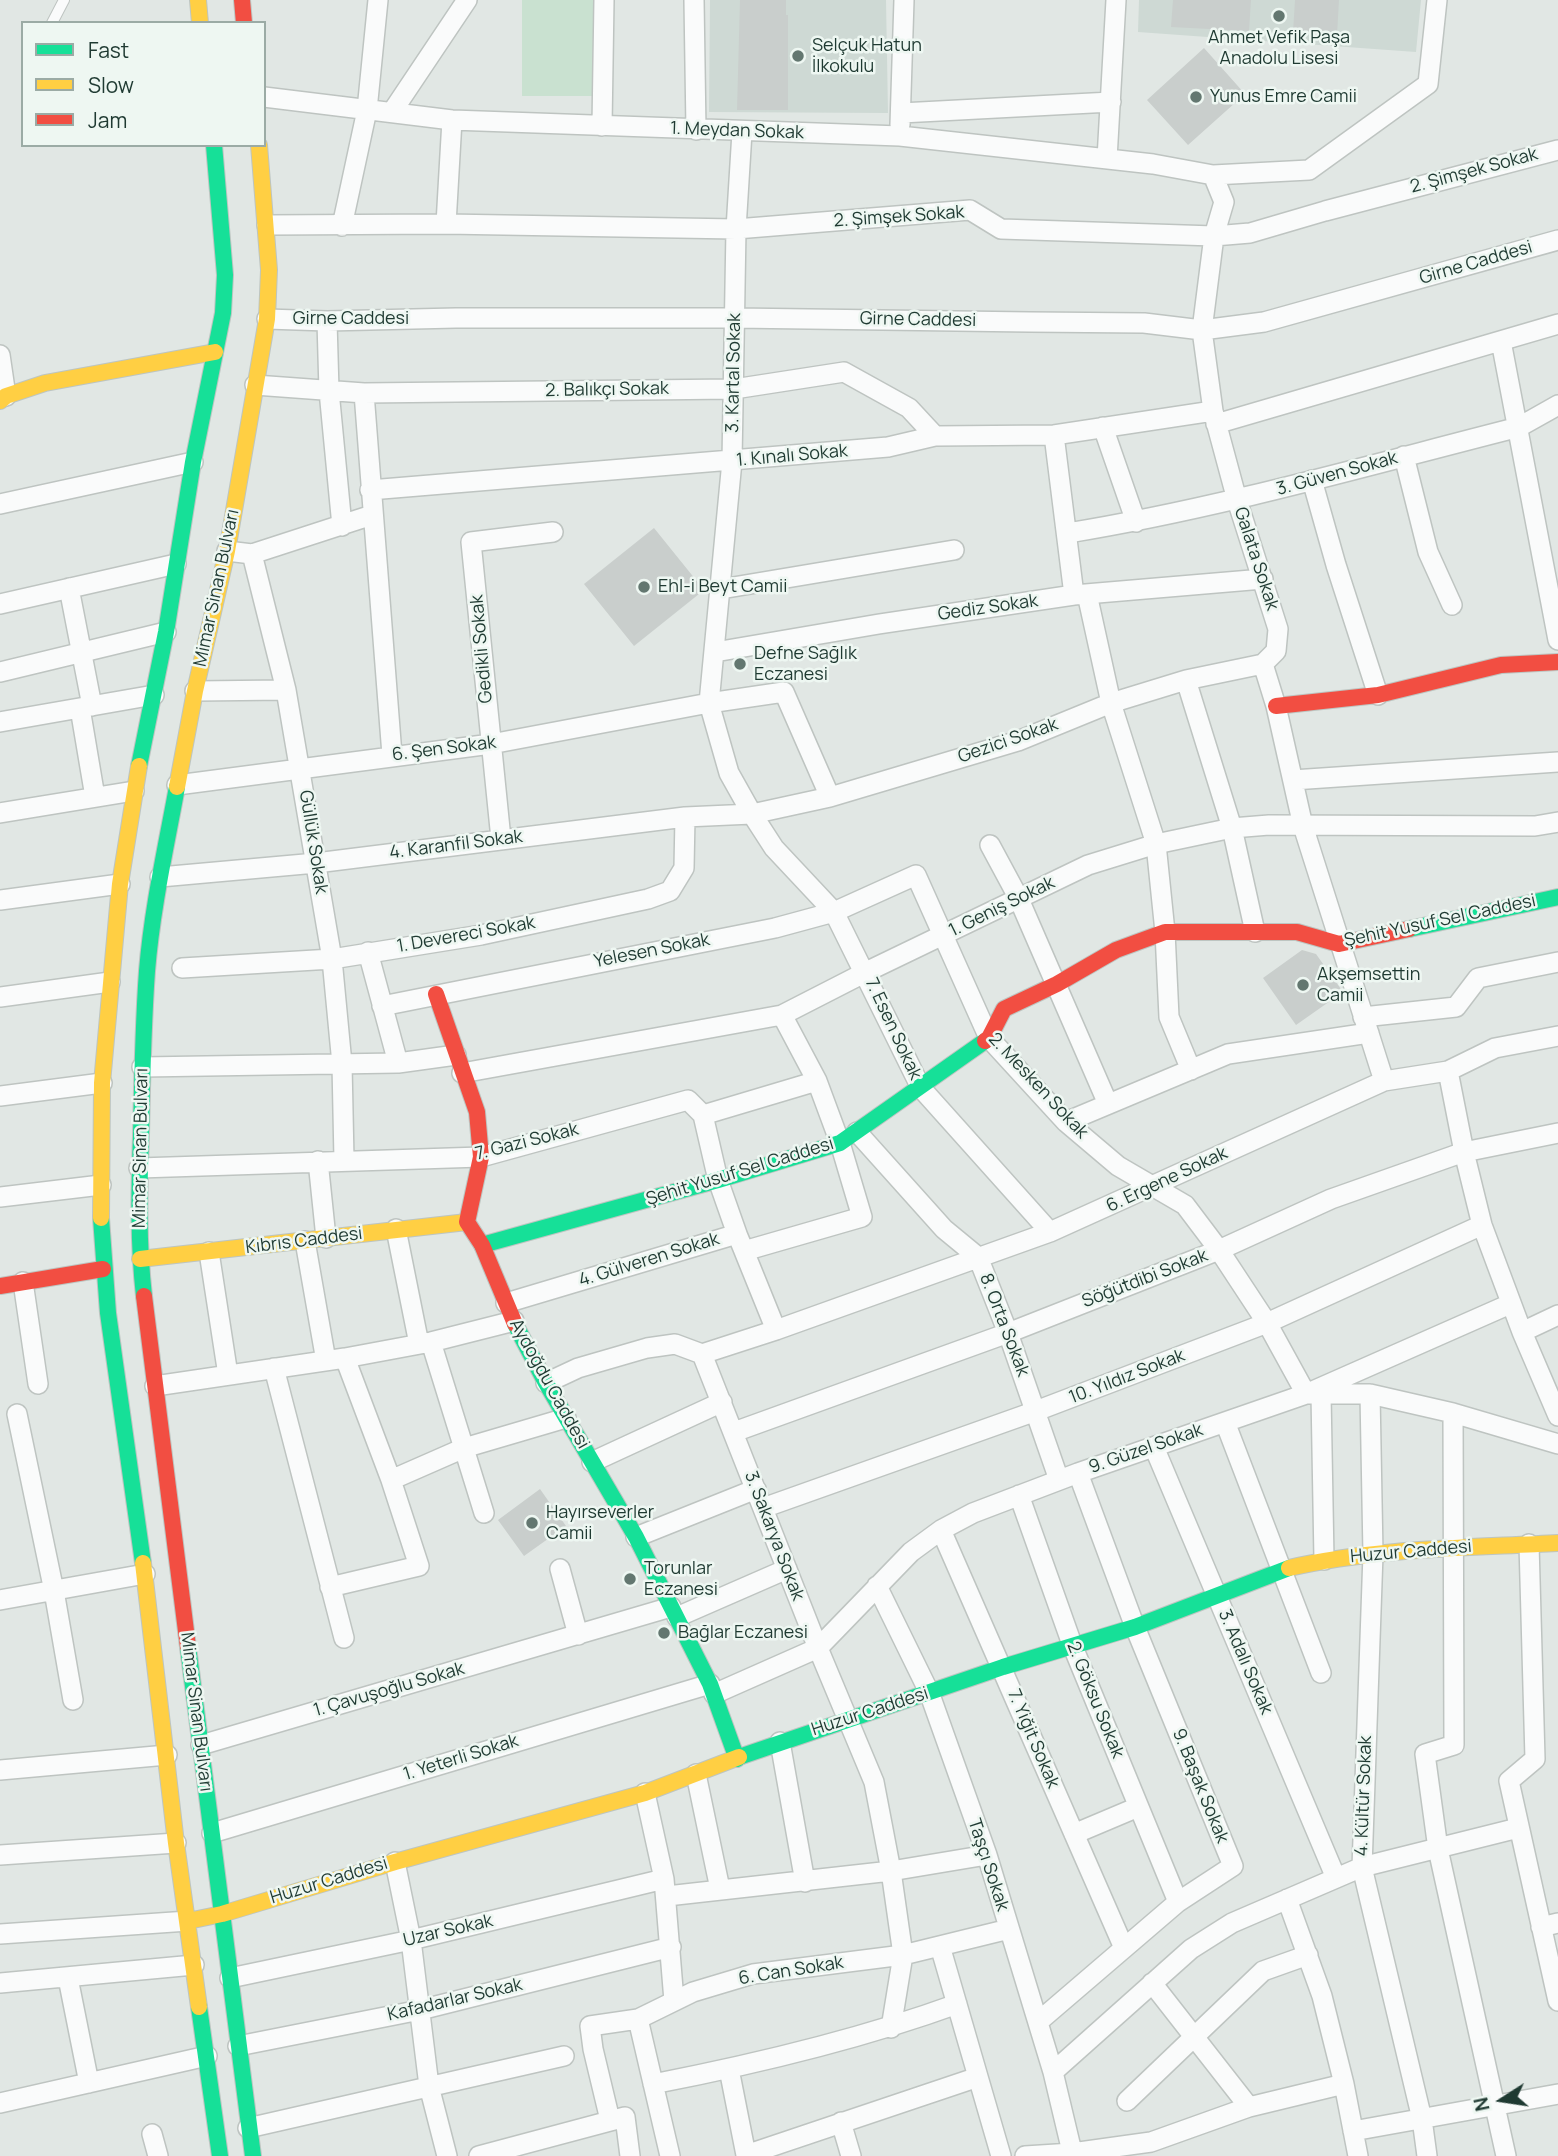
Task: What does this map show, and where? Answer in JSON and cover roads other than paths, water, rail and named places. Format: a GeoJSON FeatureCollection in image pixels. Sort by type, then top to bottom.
{"type":"FeatureCollection","features":[{"type":"Feature","properties":{"kind":"main road"},"geometry":{"type":"LineString","coordinates":[[198,0],[200,21]]}},
{"type":"Feature","properties":{"kind":"main road"},"geometry":{"type":"LineString","coordinates":[[242,0],[244,21]]}},
{"type":"Feature","properties":{"kind":"main road","name":"Mimar Sinan Bulvarı"},"geometry":{"type":"LineString","coordinates":[[214,147],[225,275],[223,313],[194,462],[166,632],[134,791],[120,884],[102,1083],[101,1185],[103,1269],[145,1574],[176,1843],[220,2156]]}},
{"type":"Feature","properties":{"kind":"main road","name":"Mimar Sinan Bulvarı"},"geometry":{"type":"LineString","coordinates":[[253,2156],[140,1259],[139,1168],[148,969],[160,877],[195,691],[226,551],[267,319],[267,225],[259,147]]}},
{"type":"Feature","properties":{"kind":"main road"},"geometry":{"type":"LineString","coordinates":[[3,398],[45,383],[215,352]]}},
{"type":"Feature","properties":{"kind":"main road"},"geometry":{"type":"LineString","coordinates":[[1276,706],[1378,695],[1501,665],[1558,662]]}},
{"type":"Feature","properties":{"kind":"main road","name":"Şehit Yusuf Sel Caddesi"},"geometry":{"type":"LineString","coordinates":[[482,1245],[718,1180],[848,1137],[989,1038],[1004,1009],[1057,984],[1116,950],[1165,932],[1297,932],[1339,944],[1558,897]]}},
{"type":"Feature","properties":{"kind":"main road"},"geometry":{"type":"LineString","coordinates":[[436,994],[477,1112],[481,1157],[467,1222]]}},
{"type":"Feature","properties":{"kind":"main road","name":"Kıbrıs Caddesi"},"geometry":{"type":"LineString","coordinates":[[140,1259],[467,1222]]}},
{"type":"Feature","properties":{"kind":"main road","name":"Aydoğdu Caddesi"},"geometry":{"type":"LineString","coordinates":[[467,1222],[482,1245],[510,1312],[546,1383],[636,1537],[674,1612],[712,1689],[737,1759]]}},
{"type":"Feature","properties":{"kind":"main road"},"geometry":{"type":"LineString","coordinates":[[0,1286],[103,1269]]}},
{"type":"Feature","properties":{"kind":"main road","name":"Huzur Caddesi"},"geometry":{"type":"LineString","coordinates":[[188,1921],[222,1914],[395,1862],[645,1793],[779,1742],[1003,1667],[1135,1627],[1280,1570],[1324,1560],[1373,1554],[1558,1544]]}},
{"type":"Feature","properties":{"kind":"main road"},"geometry":{"type":"LineString","coordinates":[[167,1755],[183,1791],[202,1895],[213,1894],[215,1869]]}},
{"type":"Feature","properties":{"kind":"main road"},"geometry":{"type":"LineString","coordinates":[[194,1965],[199,1948],[209,1947],[226,2039],[242,2074]]}},
{"type":"Feature","properties":{"kind":"street"},"geometry":{"type":"LineString","coordinates":[[342,226],[367,110],[378,0]]}},
{"type":"Feature","properties":{"kind":"street"},"geometry":{"type":"LineString","coordinates":[[392,112],[467,0]]}},
{"type":"Feature","properties":{"kind":"street"},"geometry":{"type":"LineString","coordinates":[[602,126],[604,0]]}},
{"type":"Feature","properties":{"kind":"street"},"geometry":{"type":"LineString","coordinates":[[694,0],[696,130]]}},
{"type":"Feature","properties":{"kind":"street"},"geometry":{"type":"LineString","coordinates":[[900,136],[904,0]]}},
{"type":"Feature","properties":{"kind":"street"},"geometry":{"type":"LineString","coordinates":[[1107,159],[1116,0]]}},
{"type":"Feature","properties":{"kind":"street","name":"1. Meydan Sokak"},"geometry":{"type":"LineString","coordinates":[[266,97],[452,120],[900,136],[1153,164],[1213,175],[1309,170],[1427,84],[1437,0]]}},
{"type":"Feature","properties":{"kind":"street"},"geometry":{"type":"LineString","coordinates":[[901,113],[1111,102]]}},
{"type":"Feature","properties":{"kind":"street"},"geometry":{"type":"LineString","coordinates":[[446,224],[452,120]]}},
{"type":"Feature","properties":{"kind":"street","name":"3. Kartal Sokak"},"geometry":{"type":"LineString","coordinates":[[742,132],[736,229],[732,461],[709,703],[729,773],[752,814]]}},
{"type":"Feature","properties":{"kind":"street","name":"2. Şimşek Sokak"},"geometry":{"type":"LineString","coordinates":[[267,225],[446,224],[736,229],[970,210],[1001,229],[1214,236],[1250,233],[1352,203],[1558,149]]}},
{"type":"Feature","properties":{"kind":"street","name":"Galata Sokak"},"geometry":{"type":"LineString","coordinates":[[1213,175],[1224,202],[1214,236],[1202,330],[1214,417],[1278,629],[1276,650],[1263,664]]}},
{"type":"Feature","properties":{"kind":"street","name":"Girne Caddesi"},"geometry":{"type":"LineString","coordinates":[[267,319],[327,321],[735,318],[1144,323],[1202,330],[1264,322],[1558,240]]}},
{"type":"Feature","properties":{"kind":"street"},"geometry":{"type":"LineString","coordinates":[[327,321],[329,391],[342,526]]}},
{"type":"Feature","properties":{"kind":"street","name":"1. Kınalı Sokak"},"geometry":{"type":"LineString","coordinates":[[370,490],[888,447],[936,436],[1054,435],[1103,427],[1214,417],[1558,324]]}},
{"type":"Feature","properties":{"kind":"street"},"geometry":{"type":"LineString","coordinates":[[1501,341],[1558,639]]}},
{"type":"Feature","properties":{"kind":"street"},"geometry":{"type":"LineString","coordinates":[[1,362],[3,398]]}},
{"type":"Feature","properties":{"kind":"street","name":"2. Balıkçı Sokak"},"geometry":{"type":"LineString","coordinates":[[255,385],[364,393],[734,389],[844,372],[909,408],[936,436]]}},
{"type":"Feature","properties":{"kind":"street"},"geometry":{"type":"LineString","coordinates":[[364,393],[391,755]]}},
{"type":"Feature","properties":{"kind":"street","name":"3. Güven Sokak"},"geometry":{"type":"LineString","coordinates":[[1068,533],[1136,522],[1237,500],[1519,427],[1558,405]]}},
{"type":"Feature","properties":{"kind":"street"},"geometry":{"type":"LineString","coordinates":[[1103,427],[1136,522]]}},
{"type":"Feature","properties":{"kind":"street"},"geometry":{"type":"LineString","coordinates":[[1054,435],[1080,594],[1156,844],[1165,932],[1169,1017],[1191,1070]]}},
{"type":"Feature","properties":{"kind":"street"},"geometry":{"type":"LineString","coordinates":[[1404,456],[1428,552],[1452,605]]}},
{"type":"Feature","properties":{"kind":"street"},"geometry":{"type":"LineString","coordinates":[[0,503],[194,462]]}},
{"type":"Feature","properties":{"kind":"street"},"geometry":{"type":"LineString","coordinates":[[1312,480],[1378,695]]}},
{"type":"Feature","properties":{"kind":"street"},"geometry":{"type":"LineString","coordinates":[[226,551],[252,554],[372,515]]}},
{"type":"Feature","properties":{"kind":"street","name":"Gedikli Sokak"},"geometry":{"type":"LineString","coordinates":[[501,839],[471,541],[553,532]]}},
{"type":"Feature","properties":{"kind":"street"},"geometry":{"type":"LineString","coordinates":[[721,589],[954,550]]}},
{"type":"Feature","properties":{"kind":"street","name":"Güllük Sokak"},"geometry":{"type":"LineString","coordinates":[[252,554],[286,690],[332,959],[342,1064],[344,1160]]}},
{"type":"Feature","properties":{"kind":"street"},"geometry":{"type":"LineString","coordinates":[[0,604],[176,564]]}},
{"type":"Feature","properties":{"kind":"street","name":"Gediz Sokak"},"geometry":{"type":"LineString","coordinates":[[715,652],[1080,594],[1263,579]]}},
{"type":"Feature","properties":{"kind":"street"},"geometry":{"type":"LineString","coordinates":[[69,588],[81,651],[95,797]]}},
{"type":"Feature","properties":{"kind":"street"},"geometry":{"type":"LineString","coordinates":[[0,673],[166,632]]}},
{"type":"Feature","properties":{"kind":"street"},"geometry":{"type":"LineString","coordinates":[[1263,664],[1276,706],[1303,826],[1384,1081]]}},
{"type":"Feature","properties":{"kind":"street","name":"Gezici Sokak"},"geometry":{"type":"LineString","coordinates":[[752,814],[830,797],[1017,741],[1111,703],[1186,680],[1263,664]]}},
{"type":"Feature","properties":{"kind":"street"},"geometry":{"type":"LineString","coordinates":[[1186,680],[1232,828],[1255,932]]}},
{"type":"Feature","properties":{"kind":"street"},"geometry":{"type":"LineString","coordinates":[[195,691],[286,690]]}},
{"type":"Feature","properties":{"kind":"street","name":"6. Şen Sokak"},"geometry":{"type":"LineString","coordinates":[[177,785],[491,744],[709,703],[784,692],[830,797]]}},
{"type":"Feature","properties":{"kind":"street"},"geometry":{"type":"LineString","coordinates":[[0,722],[154,695]]}},
{"type":"Feature","properties":{"kind":"street"},"geometry":{"type":"LineString","coordinates":[[1293,780],[1558,762]]}},
{"type":"Feature","properties":{"kind":"street"},"geometry":{"type":"LineString","coordinates":[[0,813],[134,791]]}},
{"type":"Feature","properties":{"kind":"street","name":"4. Karanfil Sokak"},"geometry":{"type":"LineString","coordinates":[[160,877],[316,863],[685,817],[752,814]]}},
{"type":"Feature","properties":{"kind":"street","name":"7. Esen Sokak"},"geometry":{"type":"LineString","coordinates":[[752,814],[774,848],[834,912],[866,972],[920,1088],[1050,1232]]}},
{"type":"Feature","properties":{"kind":"street","name":"1. Devereci Sokak"},"geometry":{"type":"LineString","coordinates":[[182,968],[332,959],[481,935],[648,899],[670,891],[684,868],[685,817]]}},
{"type":"Feature","properties":{"kind":"street","name":"1. Geniş Sokak"},"geometry":{"type":"LineString","coordinates":[[142,1067],[459,1064],[782,1015],[1018,897],[1088,865],[1156,844],[1232,828],[1535,826],[1558,822]]}},
{"type":"Feature","properties":{"kind":"street"},"geometry":{"type":"LineString","coordinates":[[990,845],[1018,897],[1108,1104]]}},
{"type":"Feature","properties":{"kind":"street","name":"Yelesen Sokak"},"geometry":{"type":"LineString","coordinates":[[382,1006],[775,928],[834,912],[916,875]]}},
{"type":"Feature","properties":{"kind":"street","name":"2. Mesken Sokak"},"geometry":{"type":"LineString","coordinates":[[916,875],[989,1038],[1066,1122],[1118,1166],[1185,1205],[1219,1251],[1314,1394]]}},
{"type":"Feature","properties":{"kind":"street"},"geometry":{"type":"LineString","coordinates":[[0,900],[120,884]]}},
{"type":"Feature","properties":{"kind":"street"},"geometry":{"type":"LineString","coordinates":[[369,952],[398,1063]]}},
{"type":"Feature","properties":{"kind":"street"},"geometry":{"type":"LineString","coordinates":[[1066,1122],[1228,1054],[1456,1007],[1478,978],[1558,962]]}},
{"type":"Feature","properties":{"kind":"street"},"geometry":{"type":"LineString","coordinates":[[0,997],[110,982]]}},
{"type":"Feature","properties":{"kind":"street"},"geometry":{"type":"LineString","coordinates":[[782,1015],[848,1137]]}},
{"type":"Feature","properties":{"kind":"street","name":"6. Ergene Sokak"},"geometry":{"type":"LineString","coordinates":[[702,1353],[776,1330],[1050,1232],[1384,1081],[1448,1071],[1495,1048],[1558,1036]]}},
{"type":"Feature","properties":{"kind":"street"},"geometry":{"type":"LineString","coordinates":[[1448,1071],[1482,1225],[1510,1304],[1558,1416]]}},
{"type":"Feature","properties":{"kind":"street"},"geometry":{"type":"LineString","coordinates":[[776,1330],[718,1180],[703,1115],[817,1081]]}},
{"type":"Feature","properties":{"kind":"street"},"geometry":{"type":"LineString","coordinates":[[0,1096],[102,1083]]}},
{"type":"Feature","properties":{"kind":"street","name":"7. Gazi Sokak"},"geometry":{"type":"LineString","coordinates":[[139,1168],[481,1157],[688,1100],[703,1115]]}},
{"type":"Feature","properties":{"kind":"street","name":"Söğütdibi Sokak"},"geometry":{"type":"LineString","coordinates":[[734,1432],[1008,1333],[1219,1251],[1331,1199],[1464,1152],[1558,1133]]}},
{"type":"Feature","properties":{"kind":"street","name":"4. Gülveren Sokak"},"geometry":{"type":"LineString","coordinates":[[155,1386],[425,1343],[510,1312],[741,1242],[862,1217],[848,1137]]}},
{"type":"Feature","properties":{"kind":"street","name":"8. Orta Sokak"},"geometry":{"type":"LineString","coordinates":[[848,1137],[944,1229],[978,1257],[1008,1333],[1059,1480]]}},
{"type":"Feature","properties":{"kind":"street"},"geometry":{"type":"LineString","coordinates":[[318,1161],[326,1238]]}},
{"type":"Feature","properties":{"kind":"street"},"geometry":{"type":"LineString","coordinates":[[0,1196],[101,1185]]}},
{"type":"Feature","properties":{"kind":"street","name":"10. Yıldız Sokak"},"geometry":{"type":"LineString","coordinates":[[763,1507],[1036,1411],[1267,1323],[1482,1225]]}},
{"type":"Feature","properties":{"kind":"street"},"geometry":{"type":"LineString","coordinates":[[396,1229],[425,1343],[464,1448],[484,1513]]}},
{"type":"Feature","properties":{"kind":"street"},"geometry":{"type":"LineString","coordinates":[[305,1241],[335,1359],[391,1480],[419,1566],[330,1587]]}},
{"type":"Feature","properties":{"kind":"street"},"geometry":{"type":"LineString","coordinates":[[209,1252],[228,1376]]}},
{"type":"Feature","properties":{"kind":"street"},"geometry":{"type":"LineString","coordinates":[[23,1282],[38,1384]]}},
{"type":"Feature","properties":{"kind":"street","name":"9. Güzel Sokak"},"geometry":{"type":"LineString","coordinates":[[818,1648],[911,1552],[940,1530],[973,1513],[1078,1473],[1314,1394],[1510,1304]]}},
{"type":"Feature","properties":{"kind":"street"},"geometry":{"type":"LineString","coordinates":[[1522,1332],[1558,1315]]}},
{"type":"Feature","properties":{"kind":"street"},"geometry":{"type":"LineString","coordinates":[[546,1383],[578,1368],[647,1348],[675,1344],[702,1353]]}},
{"type":"Feature","properties":{"kind":"street","name":"3. Sakarya Sokak"},"geometry":{"type":"LineString","coordinates":[[702,1353],[818,1648],[874,1782],[903,1955],[891,2028]]}},
{"type":"Feature","properties":{"kind":"street"},"geometry":{"type":"LineString","coordinates":[[274,1368],[344,1638]]}},
{"type":"Feature","properties":{"kind":"street"},"geometry":{"type":"LineString","coordinates":[[1324,1560],[1314,1394],[1370,1394],[1452,1413],[1558,1444]]}},
{"type":"Feature","properties":{"kind":"street"},"geometry":{"type":"LineString","coordinates":[[1370,1394],[1373,1554]]}},
{"type":"Feature","properties":{"kind":"street"},"geometry":{"type":"LineString","coordinates":[[592,1462],[722,1402]]}},
{"type":"Feature","properties":{"kind":"street"},"geometry":{"type":"LineString","coordinates":[[1452,1413],[1454,1745],[1425,1754],[1438,1849],[1506,2156]]}},
{"type":"Feature","properties":{"kind":"street"},"geometry":{"type":"LineString","coordinates":[[17,1414],[54,1591],[73,1700]]}},
{"type":"Feature","properties":{"kind":"street"},"geometry":{"type":"LineString","coordinates":[[391,1480],[464,1448],[566,1418]]}},
{"type":"Feature","properties":{"kind":"street"},"geometry":{"type":"LineString","coordinates":[[1225,1422],[1321,1673]]}},
{"type":"Feature","properties":{"kind":"street","name":"3. Adalı Sokak"},"geometry":{"type":"LineString","coordinates":[[1154,1447],[1336,1878]]}},
{"type":"Feature","properties":{"kind":"street","name":"9. Başak Sokak"},"geometry":{"type":"LineString","coordinates":[[1038,2022],[1178,1902],[1233,1866],[1135,1627],[1078,1473]]}},
{"type":"Feature","properties":{"kind":"street"},"geometry":{"type":"LineString","coordinates":[[636,1537],[756,1489]]}},
{"type":"Feature","properties":{"kind":"street","name":"2. Göksu Sokak"},"geometry":{"type":"LineString","coordinates":[[1019,1495],[1073,1647],[1178,1902]]}},
{"type":"Feature","properties":{"kind":"street","name":"7. Yiğit Sokak"},"geometry":{"type":"LineString","coordinates":[[940,1530],[1003,1667],[1124,1948]]}},
{"type":"Feature","properties":{"kind":"street"},"geometry":{"type":"LineString","coordinates":[[1529,1544],[1535,1759],[1509,1781],[1518,1828],[1549,1925],[1558,2001]]}},
{"type":"Feature","properties":{"kind":"street","name":"4. Kültür Sokak"},"geometry":{"type":"LineString","coordinates":[[1373,1554],[1362,1867],[1422,2119],[1427,2156]]}},
{"type":"Feature","properties":{"kind":"street"},"geometry":{"type":"LineString","coordinates":[[559,1569],[578,1635]]}},
{"type":"Feature","properties":{"kind":"street","name":"1. Çavuşoğlu Sokak"},"geometry":{"type":"LineString","coordinates":[[201,1745],[578,1635],[674,1612],[787,1569]]}},
{"type":"Feature","properties":{"kind":"street"},"geometry":{"type":"LineString","coordinates":[[0,1600],[145,1574]]}},
{"type":"Feature","properties":{"kind":"street","name":"Taşçı Sokak"},"geometry":{"type":"LineString","coordinates":[[877,1586],[929,1692],[987,1855],[1053,2072],[1072,2154]]}},
{"type":"Feature","properties":{"kind":"street","name":"1. Yeterli Sokak"},"geometry":{"type":"LineString","coordinates":[[212,1833],[712,1689],[818,1648]]}},
{"type":"Feature","properties":{"kind":"street"},"geometry":{"type":"LineString","coordinates":[[779,1742],[806,1882]]}},
{"type":"Feature","properties":{"kind":"street"},"geometry":{"type":"LineString","coordinates":[[0,1770],[167,1755]]}},
{"type":"Feature","properties":{"kind":"street"},"geometry":{"type":"LineString","coordinates":[[696,1774],[720,1889]]}},
{"type":"Feature","properties":{"kind":"street"},"geometry":{"type":"LineString","coordinates":[[645,1793],[665,1888],[674,2001]]}},
{"type":"Feature","properties":{"kind":"street"},"geometry":{"type":"LineString","coordinates":[[1074,1834],[1138,1807]]}},
{"type":"Feature","properties":{"kind":"street"},"geometry":{"type":"LineString","coordinates":[[1053,2072],[1191,1949],[1232,1923],[1362,1867],[1518,1828]]}},
{"type":"Feature","properties":{"kind":"street"},"geometry":{"type":"LineString","coordinates":[[0,1855],[176,1843]]}},
{"type":"Feature","properties":{"kind":"street","name":"Uzar Sokak"},"geometry":{"type":"LineString","coordinates":[[230,1978],[665,1888],[720,1889],[806,1882],[987,1855]]}},
{"type":"Feature","properties":{"kind":"street"},"geometry":{"type":"LineString","coordinates":[[395,1862],[411,1940],[429,2086],[447,2156]]}},
{"type":"Feature","properties":{"kind":"street"},"geometry":{"type":"LineString","coordinates":[[1287,1899],[1322,1996],[1344,2084],[1358,2156]]}},
{"type":"Feature","properties":{"kind":"street"},"geometry":{"type":"LineString","coordinates":[[0,1934],[188,1921]]}},
{"type":"Feature","properties":{"kind":"street","name":"6. Can Sokak"},"geometry":{"type":"LineString","coordinates":[[617,2118],[593,2049],[590,2026],[638,2018],[693,1992],[753,1973],[903,1955],[1009,1929]]}},
{"type":"Feature","properties":{"kind":"street"},"geometry":{"type":"LineString","coordinates":[[940,1946],[1001,2156]]}},
{"type":"Feature","properties":{"kind":"street","name":"Kafadarlar Sokak"},"geometry":{"type":"LineString","coordinates":[[238,2046],[420,2010],[671,1947]]}},
{"type":"Feature","properties":{"kind":"street"},"geometry":{"type":"LineString","coordinates":[[1126,2101],[1263,1971],[1308,1955]]}},
{"type":"Feature","properties":{"kind":"street"},"geometry":{"type":"LineString","coordinates":[[0,1983],[194,1965]]}},
{"type":"Feature","properties":{"kind":"street"},"geometry":{"type":"LineString","coordinates":[[68,1978],[89,2083]]}},
{"type":"Feature","properties":{"kind":"street"},"geometry":{"type":"LineString","coordinates":[[1152,1983],[1249,2107]]}},
{"type":"Feature","properties":{"kind":"street"},"geometry":{"type":"LineString","coordinates":[[653,2084],[729,2069],[891,2028],[957,2004]]}},
{"type":"Feature","properties":{"kind":"street"},"geometry":{"type":"LineString","coordinates":[[638,2018],[670,2156]]}},
{"type":"Feature","properties":{"kind":"street"},"geometry":{"type":"LineString","coordinates":[[0,2103],[207,2056]]}},
{"type":"Feature","properties":{"kind":"street"},"geometry":{"type":"LineString","coordinates":[[248,2128],[564,2056]]}},
{"type":"Feature","properties":{"kind":"street"},"geometry":{"type":"LineString","coordinates":[[729,2069],[745,2155],[978,2077]]}},
{"type":"Feature","properties":{"kind":"street"},"geometry":{"type":"LineString","coordinates":[[1030,2155],[1072,2154],[1151,2142],[1249,2107],[1344,2084]]}},
{"type":"Feature","properties":{"kind":"street"},"geometry":{"type":"LineString","coordinates":[[1353,2131],[1558,2094]]}},
{"type":"Feature","properties":{"kind":"street"},"geometry":{"type":"LineString","coordinates":[[479,2156],[548,2146],[617,2118],[630,2156]]}},
{"type":"Feature","properties":{"kind":"street"},"geometry":{"type":"LineString","coordinates":[[841,2122],[851,2156]]}},
{"type":"Feature","properties":{"kind":"street"},"geometry":{"type":"LineString","coordinates":[[152,2134],[158,2156]]}},
{"type":"Feature","properties":{"kind":"lane"},"geometry":{"type":"LineString","coordinates":[[53,21],[64,0]]}},
{"type":"Feature","properties":{"kind":"place","name":"Ahmet Vefik Paşa Anadolu Lisesi"},"geometry":{"type":"Point","coordinates":[1279,16]}},
{"type":"Feature","properties":{"kind":"place","name":"Selçuk Hatun İlkokulu"},"geometry":{"type":"Point","coordinates":[798,56]}},
{"type":"Feature","properties":{"kind":"place","name":"Yunus Emre Camii"},"geometry":{"type":"Point","coordinates":[1196,97]}},
{"type":"Feature","properties":{"kind":"place","name":"Ehl-i Beyt Camii"},"geometry":{"type":"Point","coordinates":[644,587]}},
{"type":"Feature","properties":{"kind":"place","name":"Defne Sağlık Eczanesi"},"geometry":{"type":"Point","coordinates":[740,664]}},
{"type":"Feature","properties":{"kind":"place","name":"Akşemsettin Camii"},"geometry":{"type":"Point","coordinates":[1303,985]}},
{"type":"Feature","properties":{"kind":"place","name":"Hayırseverler Camii"},"geometry":{"type":"Point","coordinates":[532,1523]}},
{"type":"Feature","properties":{"kind":"place","name":"Torunlar Eczanesi"},"geometry":{"type":"Point","coordinates":[630,1579]}},
{"type":"Feature","properties":{"kind":"place","name":"Bağlar Eczanesi"},"geometry":{"type":"Point","coordinates":[664,1633]}}]}
